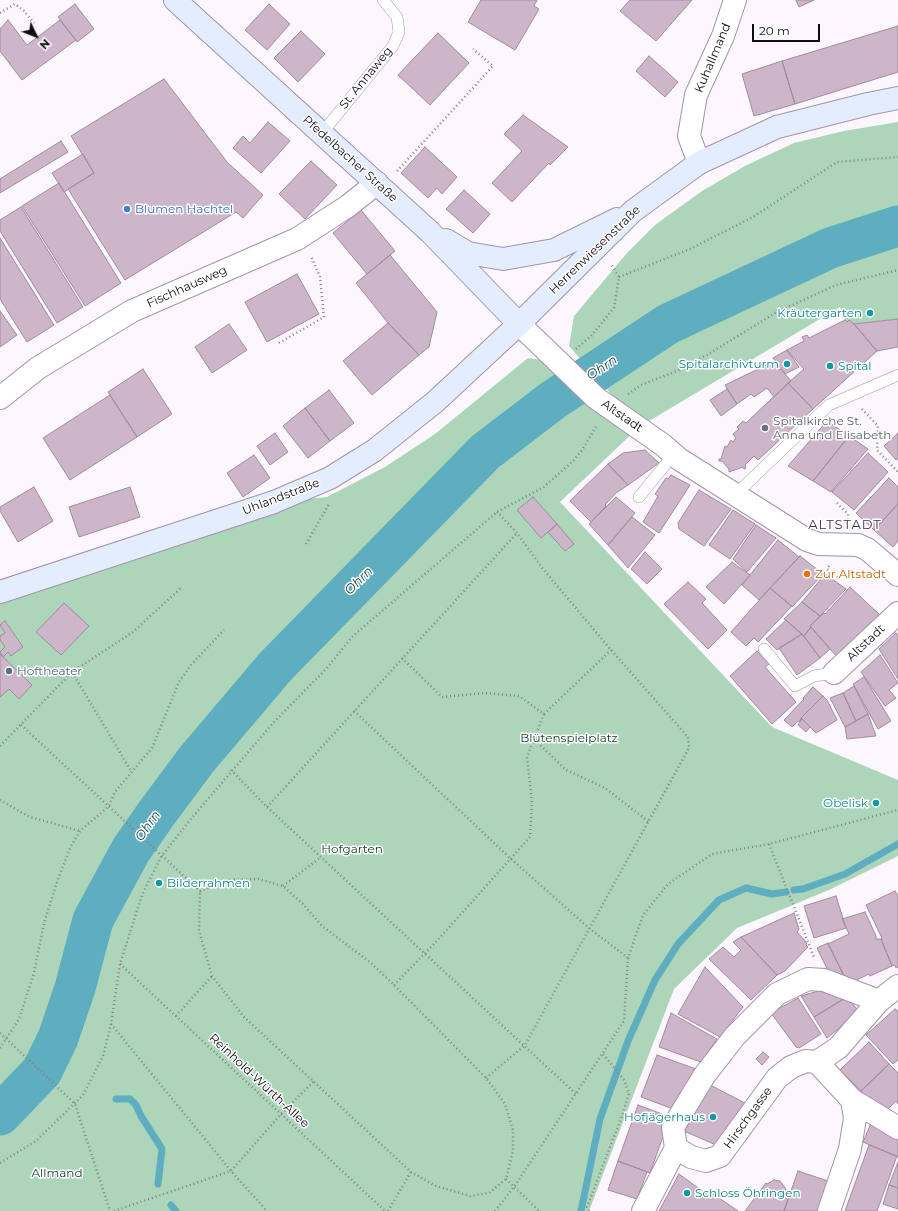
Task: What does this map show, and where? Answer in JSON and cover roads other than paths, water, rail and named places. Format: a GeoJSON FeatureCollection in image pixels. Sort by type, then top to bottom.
{"type":"FeatureCollection","features":[{"type":"Feature","properties":{"kind":"main road","name":"Pfedelbacher Straße"},"geometry":{"type":"LineString","coordinates":[[175,0],[430,232],[519,324]]}},
{"type":"Feature","properties":{"kind":"main road","name":"Herrenwiesenstraße"},"geometry":{"type":"LineString","coordinates":[[519,324],[633,212],[699,163],[777,127],[898,98]]}},
{"type":"Feature","properties":{"kind":"main road"},"geometry":{"type":"LineString","coordinates":[[430,232],[468,253],[503,260],[554,250],[633,212]]}},
{"type":"Feature","properties":{"kind":"main road","name":"Uhlandstraße"},"geometry":{"type":"LineString","coordinates":[[0,592],[274,502],[330,478],[375,450],[435,402],[519,324]]}},
{"type":"Feature","properties":{"kind":"street","name":"Kuhallmand"},"geometry":{"type":"LineString","coordinates":[[699,163],[689,136],[696,95],[723,36],[735,0]]}},
{"type":"Feature","properties":{"kind":"street","name":"Fischhausweg"},"geometry":{"type":"LineString","coordinates":[[0,398],[38,368],[132,311],[302,236],[379,185]]}},
{"type":"Feature","properties":{"kind":"street","name":"Altstadt"},"geometry":{"type":"LineString","coordinates":[[519,324],[602,402],[674,454],[807,540],[819,544],[858,545],[867,549],[898,575]]}},
{"type":"Feature","properties":{"kind":"street","name":"Altstadt"},"geometry":{"type":"LineString","coordinates":[[834,673],[898,613]]}},
{"type":"Feature","properties":{"kind":"street"},"geometry":{"type":"LineString","coordinates":[[643,1211],[676,1148],[673,1127],[704,1076],[735,1036],[777,994],[808,980],[824,980],[879,1000]]}},
{"type":"Feature","properties":{"kind":"street","name":"Hirschgasse"},"geometry":{"type":"LineString","coordinates":[[676,1148],[691,1157],[706,1161],[720,1156],[777,1078],[791,1067],[806,1061],[818,1062],[838,1048],[879,1000],[898,986]]}},
{"type":"Feature","properties":{"kind":"street"},"geometry":{"type":"LineString","coordinates":[[818,1062],[852,1100],[898,1128]]}},
{"type":"Feature","properties":{"kind":"street"},"geometry":{"type":"LineString","coordinates":[[830,1211],[850,1149],[855,1118],[852,1100]]}},
{"type":"Feature","properties":{"kind":"lane","name":"St. Annaweg"},"geometry":{"type":"LineString","coordinates":[[322,133],[393,46],[399,32],[397,17],[383,0]]}},
{"type":"Feature","properties":{"kind":"lane"},"geometry":{"type":"LineString","coordinates":[[736,494],[829,405],[898,375]]}},
{"type":"Feature","properties":{"kind":"lane"},"geometry":{"type":"LineString","coordinates":[[639,497],[674,454]]}},
{"type":"Feature","properties":{"kind":"lane"},"geometry":{"type":"LineString","coordinates":[[764,649],[795,686],[814,676],[834,673]]}},
{"type":"Feature","properties":{"kind":"waterway","name":"Ohrn"},"geometry":{"type":"LineString","coordinates":[[0,1115],[42,1071],[58,1038],[75,988],[93,920],[131,850],[156,814],[197,759],[275,667],[485,452],[553,400],[668,324],[830,248],[898,226]]}},
{"type":"Feature","properties":{"kind":"waterway"},"geometry":{"type":"LineString","coordinates":[[794,890],[803,889],[845,874],[898,844]]}},
{"type":"Feature","properties":{"kind":"waterway"},"geometry":{"type":"LineString","coordinates":[[581,1211],[600,1119],[628,1041],[655,980],[678,944],[719,900],[746,888],[772,894],[786,892]]}},
{"type":"Feature","properties":{"kind":"waterway"},"geometry":{"type":"LineString","coordinates":[[116,1099],[130,1099],[136,1105],[141,1116],[162,1149],[158,1184]]}},
{"type":"Feature","properties":{"kind":"waterway"},"geometry":{"type":"LineString","coordinates":[[171,1205],[176,1211]]}},
{"type":"Feature","properties":{"kind":"place","name":"Blumen Hachtel"},"geometry":{"type":"Point","coordinates":[127,209]}},
{"type":"Feature","properties":{"kind":"place","name":"Kräutergarten"},"geometry":{"type":"Point","coordinates":[870,313]}},
{"type":"Feature","properties":{"kind":"place","name":"Spitalarchivturm"},"geometry":{"type":"Point","coordinates":[787,364]}},
{"type":"Feature","properties":{"kind":"place","name":"Spital"},"geometry":{"type":"Point","coordinates":[830,366]}},
{"type":"Feature","properties":{"kind":"place","name":"Spitalkirche St. Anna und Elisabeth"},"geometry":{"type":"Point","coordinates":[765,428]}},
{"type":"Feature","properties":{"kind":"place","name":"Zur Altstadt"},"geometry":{"type":"Point","coordinates":[807,574]}},
{"type":"Feature","properties":{"kind":"place","name":"Hoftheater"},"geometry":{"type":"Point","coordinates":[9,671]}},
{"type":"Feature","properties":{"kind":"place","name":"Obelisk"},"geometry":{"type":"Point","coordinates":[876,803]}},
{"type":"Feature","properties":{"kind":"place","name":"Bilderrahmen"},"geometry":{"type":"Point","coordinates":[159,883]}},
{"type":"Feature","properties":{"kind":"place","name":"Hofjägerhaus"},"geometry":{"type":"Point","coordinates":[713,1117]}},
{"type":"Feature","properties":{"kind":"place","name":"Schloss Öhringen"},"geometry":{"type":"Point","coordinates":[687,1193]}},
{"type":"Feature","properties":{"kind":"district","name":"ALTSTADT"},"geometry":{"type":"Point","coordinates":[845,525]}},
{"type":"Feature","properties":{"kind":"park label","name":"Blütenspielplatz"},"geometry":{"type":"Point","coordinates":[569,738]}},
{"type":"Feature","properties":{"kind":"park label","name":"Hofgarten"},"geometry":{"type":"Point","coordinates":[352,849]}},
{"type":"Feature","properties":{"kind":"park label","name":"Allmand"},"geometry":{"type":"Point","coordinates":[57,1173]}}]}
